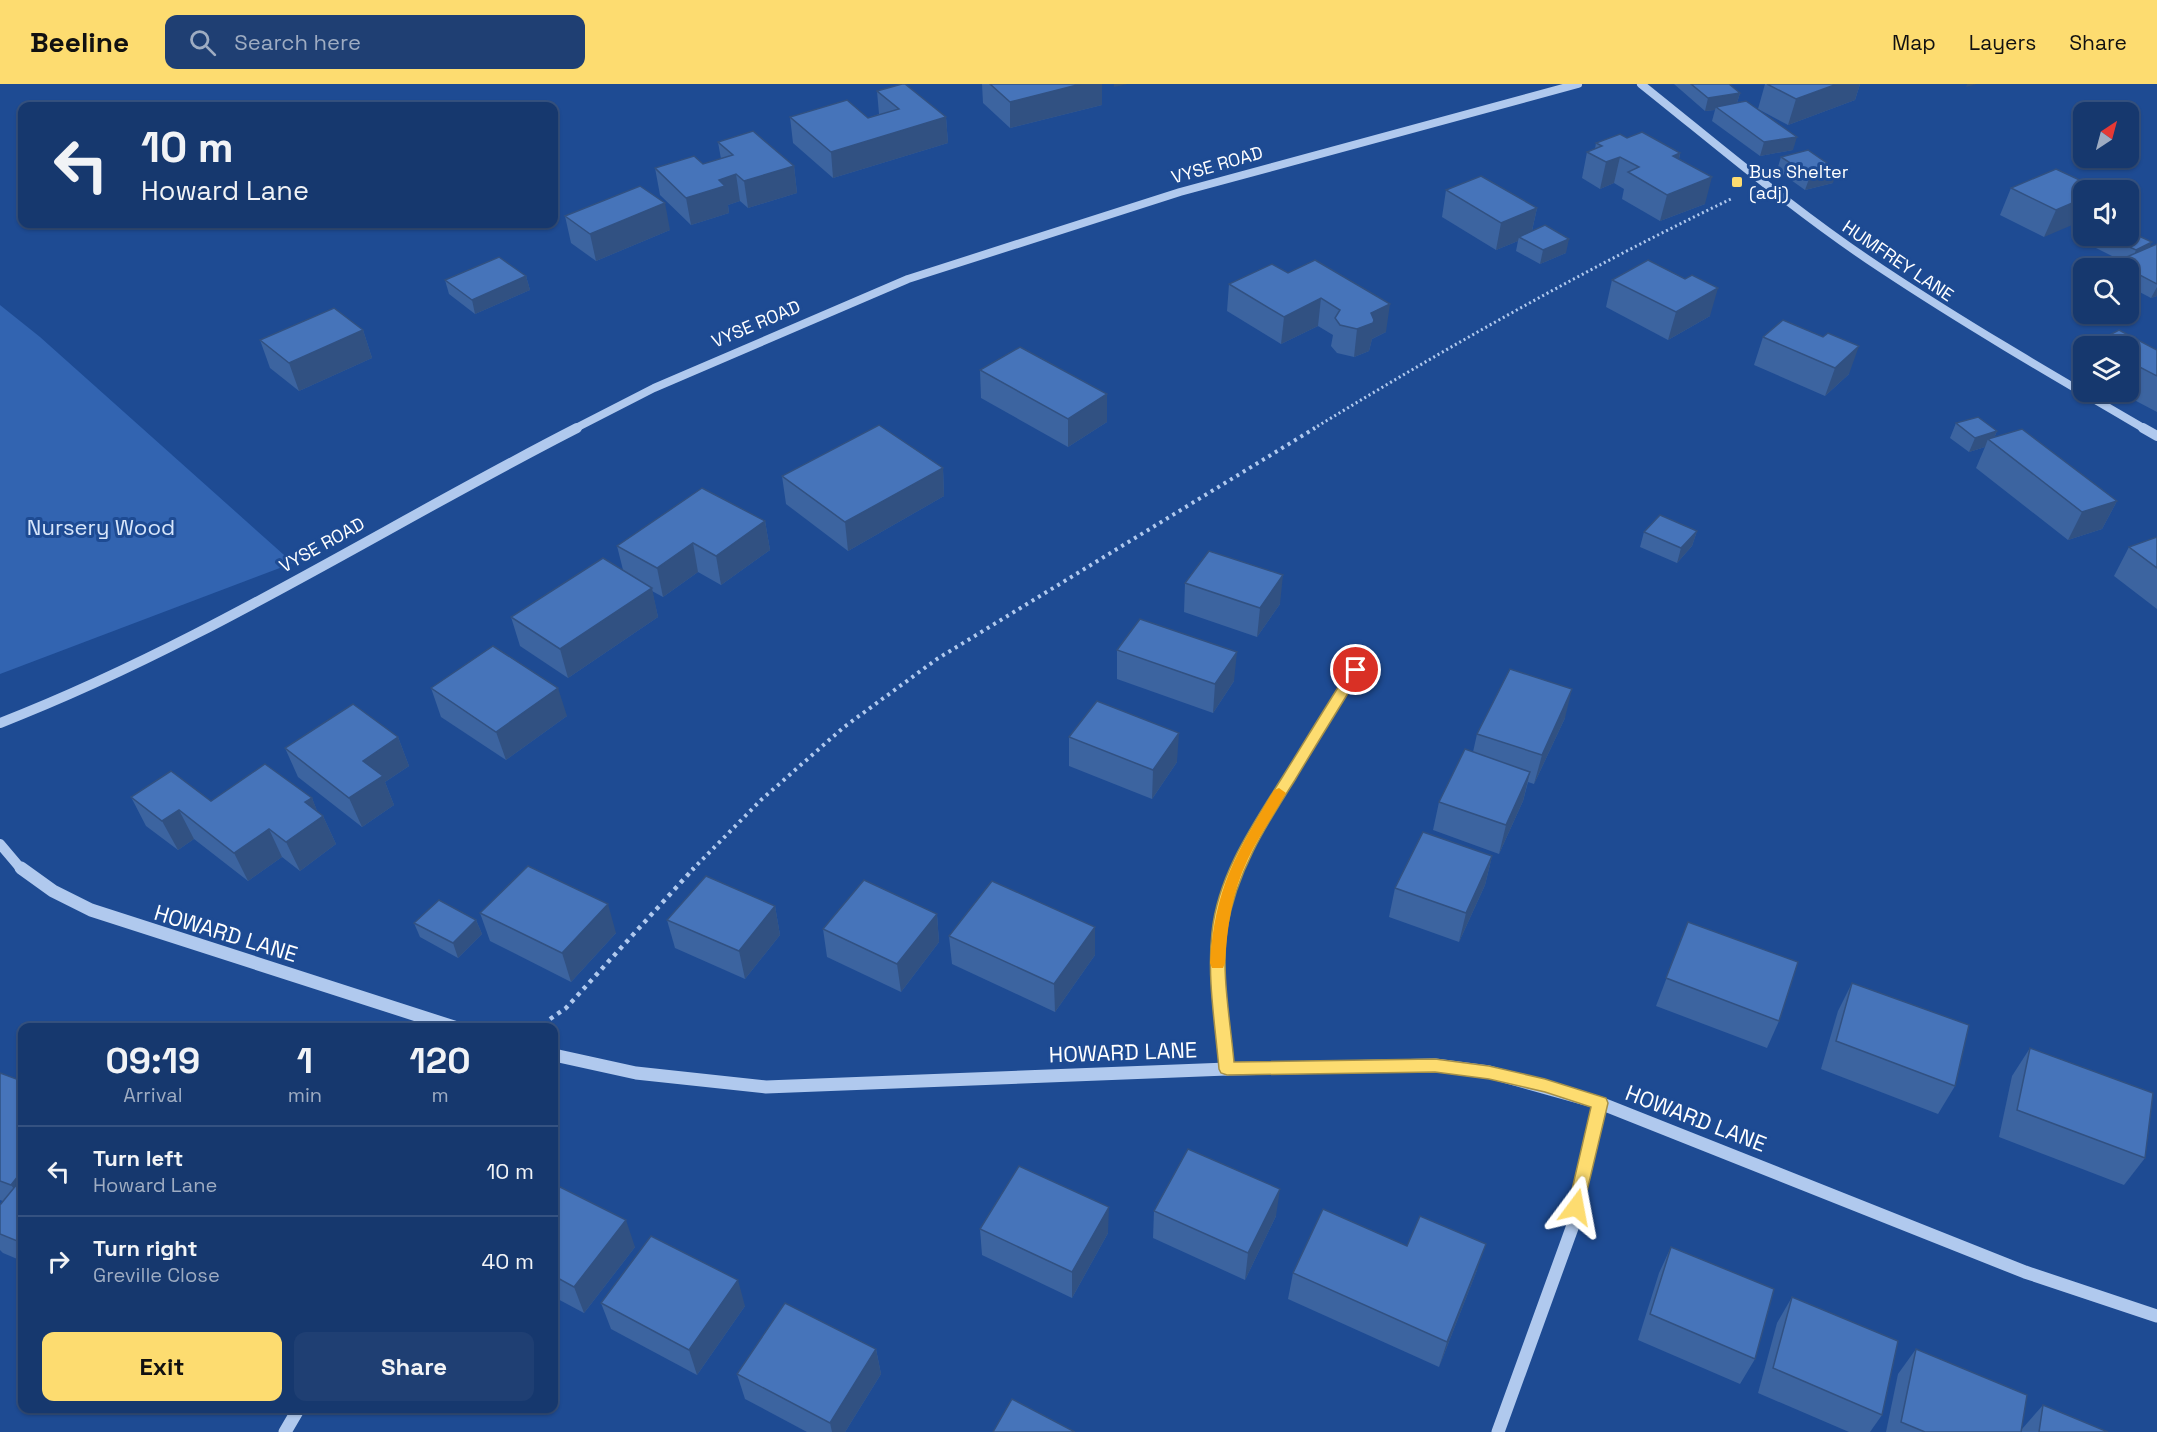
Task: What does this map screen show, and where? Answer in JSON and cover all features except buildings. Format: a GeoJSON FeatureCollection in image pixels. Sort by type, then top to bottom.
{"type":"FeatureCollection","features":[{"type":"Feature","properties":{"kind":"street","name":"VYSE ROAD"},"geometry":{"type":"LineString","coordinates":[[0,723],[59,700],[160,653],[510,462],[654,388],[842,306],[961,262],[1180,192],[1578,84]]}},
{"type":"Feature","properties":{"kind":"street","name":"HUMFREY LANE"},"geometry":{"type":"LineString","coordinates":[[1641,84],[1765,184],[1851,248],[2004,347],[2157,436]]}},
{"type":"Feature","properties":{"kind":"street"},"geometry":{"type":"LineString","coordinates":[[1227,1069],[1217,971],[1220,930],[1228,891],[1241,858],[1258,827],[1356,670]]}},
{"type":"Feature","properties":{"kind":"street","name":"HOWARD LANE"},"geometry":{"type":"LineString","coordinates":[[0,844],[20,867],[47,889],[91,910],[441,1023]]}},
{"type":"Feature","properties":{"kind":"street","name":"HOWARD LANE"},"geometry":{"type":"LineString","coordinates":[[558,1055],[636,1073],[766,1087],[1227,1069],[1435,1065],[1489,1072],[1600,1103],[2025,1272],[2157,1316]]}},
{"type":"Feature","properties":{"kind":"street"},"geometry":{"type":"LineString","coordinates":[[1498,1432],[1572,1228],[1600,1103]]}},
{"type":"Feature","properties":{"kind":"street"},"geometry":{"type":"LineString","coordinates":[[285,1432],[296,1413]]}},
{"type":"Feature","properties":{"kind":"path"},"geometry":{"type":"LineString","coordinates":[[547,1021],[566,1008],[665,897],[761,800],[844,727],[938,659],[1419,364],[1668,229],[1765,184]]}},
{"type":"Feature","properties":{"kind":"green space","name":"Nursery Wood"},"geometry":{"type":"Polygon","coordinates":[[[0,305],[40,337],[293,563],[0,674],[0,305]]]}},
{"type":"Feature","properties":{"kind":"slow traffic"},"geometry":{"type":"LineString","coordinates":[[1218,963],[1220,930],[1228,891],[1241,858],[1279,793]]}},
{"type":"Feature","properties":{"kind":"place","name":"Bus Shelter (adj)"},"geometry":{"type":"Point","coordinates":[1737,182]}},
{"type":"Feature","properties":{"kind":"route"},"geometry":{"type":"LineString","coordinates":[[1356,670],[1258,827],[1241,858],[1228,891],[1220,930],[1217,971],[1227,1069],[1435,1065],[1489,1072],[1600,1103],[1576,1207]]}}]}
